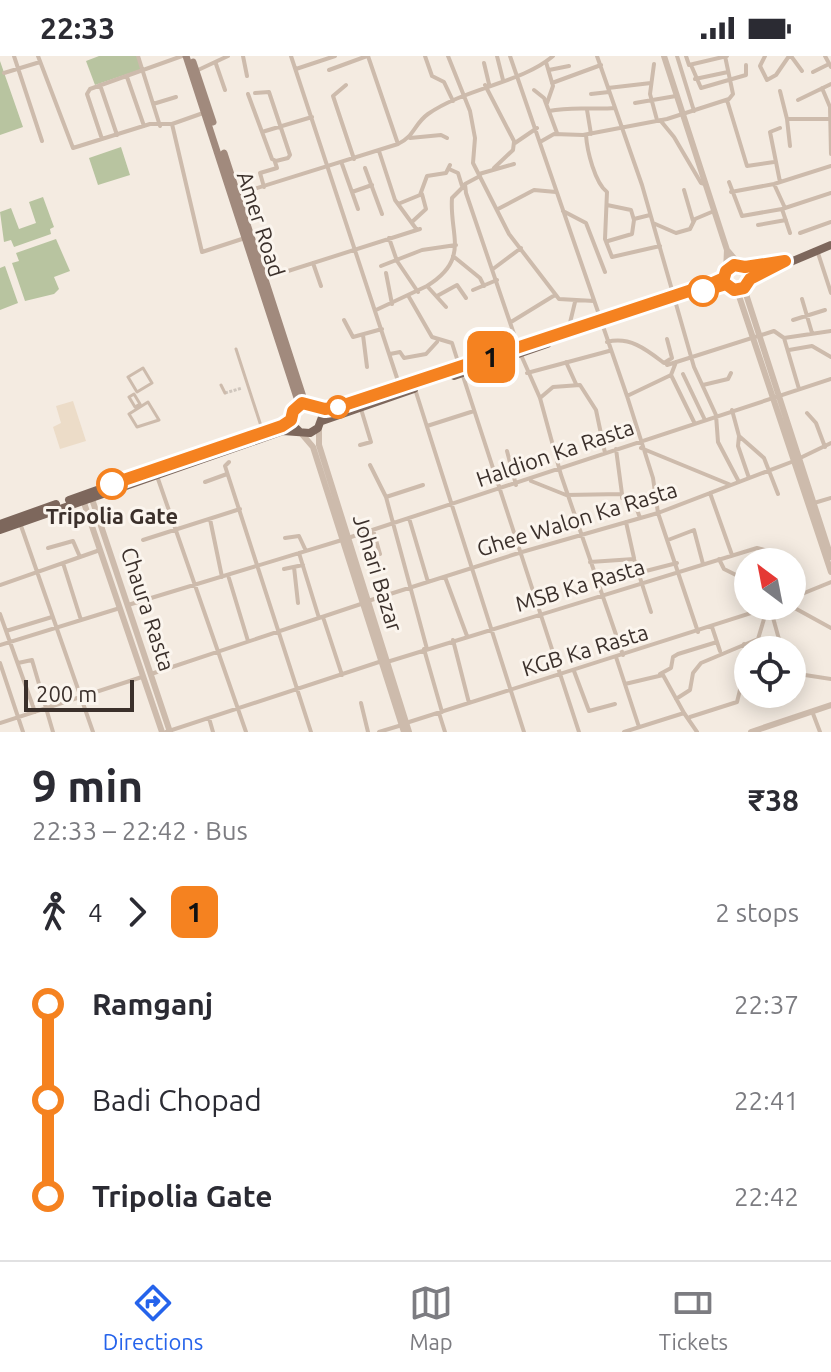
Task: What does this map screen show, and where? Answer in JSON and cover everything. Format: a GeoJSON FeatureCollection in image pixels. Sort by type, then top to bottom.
{"type":"FeatureCollection","features":[{"type":"Feature","properties":{"kind":"main road","name":"Amer Road"},"geometry":{"type":"LineString","coordinates":[[186,56],[196,71],[207,111]]}},
{"type":"Feature","properties":{"kind":"main road","name":"Amer Road"},"geometry":{"type":"LineString","coordinates":[[186,56],[207,111],[302,404]]}},
{"type":"Feature","properties":{"kind":"main road","name":"Amer Road"},"geometry":{"type":"LineString","coordinates":[[248,237],[266,278],[302,404]]}},
{"type":"Feature","properties":{"kind":"main road"},"geometry":{"type":"LineString","coordinates":[[725,278],[740,289],[750,279],[785,261],[831,245]]}},
{"type":"Feature","properties":{"kind":"main road"},"geometry":{"type":"LineString","coordinates":[[155,472],[283,431],[310,433],[322,423],[401,391],[675,298],[725,278],[742,266],[785,261]]}},
{"type":"Feature","properties":{"kind":"main road"},"geometry":{"type":"LineString","coordinates":[[742,266],[750,279]]}},
{"type":"Feature","properties":{"kind":"main road"},"geometry":{"type":"LineString","coordinates":[[520,350],[601,324]]}},
{"type":"Feature","properties":{"kind":"main road"},"geometry":{"type":"LineString","coordinates":[[291,420],[293,411],[302,404],[331,409],[415,389],[461,370]]}},
{"type":"Feature","properties":{"kind":"main road"},"geometry":{"type":"LineString","coordinates":[[317,406],[322,423]]}},
{"type":"Feature","properties":{"kind":"main road"},"geometry":{"type":"LineString","coordinates":[[0,527],[291,420]]}},
{"type":"Feature","properties":{"kind":"main road"},"geometry":{"type":"LineString","coordinates":[[291,420],[301,432]]}},
{"type":"Feature","properties":{"kind":"main road"},"geometry":{"type":"LineString","coordinates":[[0,527],[20,523],[86,496]]}},
{"type":"Feature","properties":{"kind":"street"},"geometry":{"type":"LineString","coordinates":[[14,56],[42,141]]}},
{"type":"Feature","properties":{"kind":"street"},"geometry":{"type":"LineString","coordinates":[[38,56],[70,145],[76,148],[144,126],[172,124],[207,111]]}},
{"type":"Feature","properties":{"kind":"street"},"geometry":{"type":"LineString","coordinates":[[138,56],[160,126]]}},
{"type":"Feature","properties":{"kind":"street"},"geometry":{"type":"LineString","coordinates":[[154,56],[156,64]]}},
{"type":"Feature","properties":{"kind":"street"},"geometry":{"type":"LineString","coordinates":[[102,139],[87,94],[90,89],[186,56]]}},
{"type":"Feature","properties":{"kind":"street"},"geometry":{"type":"LineString","coordinates":[[196,71],[228,56]]}},
{"type":"Feature","properties":{"kind":"street"},"geometry":{"type":"LineString","coordinates":[[243,56],[247,76]]}},
{"type":"Feature","properties":{"kind":"street"},"geometry":{"type":"LineString","coordinates":[[291,56],[401,391]]}},
{"type":"Feature","properties":{"kind":"street"},"geometry":{"type":"LineString","coordinates":[[296,69],[335,56]]}},
{"type":"Feature","properties":{"kind":"street"},"geometry":{"type":"LineString","coordinates":[[329,70],[368,56],[398,144]]}},
{"type":"Feature","properties":{"kind":"street"},"geometry":{"type":"LineString","coordinates":[[425,56],[432,76],[441,79],[455,74]]}},
{"type":"Feature","properties":{"kind":"street"},"geometry":{"type":"LineString","coordinates":[[448,56],[465,94],[474,131],[473,163],[509,234],[555,295],[575,302],[594,301]]}},
{"type":"Feature","properties":{"kind":"street"},"geometry":{"type":"LineString","coordinates":[[497,56],[503,80]]}},
{"type":"Feature","properties":{"kind":"street"},"geometry":{"type":"LineString","coordinates":[[510,56],[627,396],[653,478],[658,513],[698,632]]}},
{"type":"Feature","properties":{"kind":"street"},"geometry":{"type":"LineString","coordinates":[[410,138],[427,115],[465,94],[517,76],[553,56]]}},
{"type":"Feature","properties":{"kind":"street"},"geometry":{"type":"LineString","coordinates":[[597,56],[645,194],[693,357],[716,415],[720,448],[739,482]]}},
{"type":"Feature","properties":{"kind":"street"},"geometry":{"type":"LineString","coordinates":[[664,56],[727,250],[725,278]]}},
{"type":"Feature","properties":{"kind":"street"},"geometry":{"type":"LineString","coordinates":[[677,56],[694,111]]}},
{"type":"Feature","properties":{"kind":"street"},"geometry":{"type":"LineString","coordinates":[[686,56],[701,88],[746,75],[746,65]]}},
{"type":"Feature","properties":{"kind":"street"},"geometry":{"type":"LineString","coordinates":[[539,142],[557,133],[588,134],[682,115],[727,100],[733,94],[726,56],[691,65]]}},
{"type":"Feature","properties":{"kind":"street"},"geometry":{"type":"LineString","coordinates":[[765,56],[760,66],[767,80],[790,56],[802,71]]}},
{"type":"Feature","properties":{"kind":"street"},"geometry":{"type":"LineString","coordinates":[[813,72],[830,66],[825,56]]}},
{"type":"Feature","properties":{"kind":"street"},"geometry":{"type":"LineString","coordinates":[[4,73],[40,62]]}},
{"type":"Feature","properties":{"kind":"street"},"geometry":{"type":"LineString","coordinates":[[546,62],[552,83],[552,97],[547,103]]}},
{"type":"Feature","properties":{"kind":"street"},"geometry":{"type":"LineString","coordinates":[[484,63],[487,85],[514,142],[513,150],[494,168]]}},
{"type":"Feature","properties":{"kind":"street"},"geometry":{"type":"LineString","coordinates":[[216,64],[225,90]]}},
{"type":"Feature","properties":{"kind":"street"},"geometry":{"type":"LineString","coordinates":[[654,64],[652,102],[658,120],[674,137],[701,183],[705,184]]}},
{"type":"Feature","properties":{"kind":"street"},"geometry":{"type":"LineString","coordinates":[[552,83],[601,65]]}},
{"type":"Feature","properties":{"kind":"street"},"geometry":{"type":"LineString","coordinates":[[549,70],[569,66]]}},
{"type":"Feature","properties":{"kind":"street"},"geometry":{"type":"LineString","coordinates":[[695,79],[729,72]]}},
{"type":"Feature","properties":{"kind":"street"},"geometry":{"type":"LineString","coordinates":[[127,77],[144,126]]}},
{"type":"Feature","properties":{"kind":"street"},"geometry":{"type":"LineString","coordinates":[[441,79],[453,101]]}},
{"type":"Feature","properties":{"kind":"street"},"geometry":{"type":"LineString","coordinates":[[591,94],[651,83]]}},
{"type":"Feature","properties":{"kind":"street"},"geometry":{"type":"LineString","coordinates":[[798,100],[831,84]]}},
{"type":"Feature","properties":{"kind":"street"},"geometry":{"type":"LineString","coordinates":[[100,85],[117,135]]}},
{"type":"Feature","properties":{"kind":"street"},"geometry":{"type":"LineString","coordinates":[[346,85],[333,96],[354,159]]}},
{"type":"Feature","properties":{"kind":"street"},"geometry":{"type":"LineString","coordinates":[[822,88],[830,107],[831,154]]}},
{"type":"Feature","properties":{"kind":"street"},"geometry":{"type":"LineString","coordinates":[[534,90],[547,103],[557,133]]}},
{"type":"Feature","properties":{"kind":"street"},"geometry":{"type":"LineString","coordinates":[[780,91],[790,146]]}},
{"type":"Feature","properties":{"kind":"street"},"geometry":{"type":"LineString","coordinates":[[255,93],[269,92],[290,155],[275,161]]}},
{"type":"Feature","properties":{"kind":"street"},"geometry":{"type":"LineString","coordinates":[[248,94],[277,168],[260,173],[264,187]]}},
{"type":"Feature","properties":{"kind":"street"},"geometry":{"type":"LineString","coordinates":[[635,103],[676,96]]}},
{"type":"Feature","properties":{"kind":"street"},"geometry":{"type":"LineString","coordinates":[[153,104],[176,97]]}},
{"type":"Feature","properties":{"kind":"street"},"geometry":{"type":"LineString","coordinates":[[727,100],[747,166],[774,162]]}},
{"type":"Feature","properties":{"kind":"street"},"geometry":{"type":"LineString","coordinates":[[549,111],[571,106],[587,110],[615,108]]}},
{"type":"Feature","properties":{"kind":"street"},"geometry":{"type":"LineString","coordinates":[[587,110],[588,158],[596,168],[600,185],[607,192],[608,241],[612,257],[660,246]]}},
{"type":"Feature","properties":{"kind":"street"},"geometry":{"type":"LineString","coordinates":[[262,132],[312,117]]}},
{"type":"Feature","properties":{"kind":"street"},"geometry":{"type":"LineString","coordinates":[[787,119],[828,119]]}},
{"type":"Feature","properties":{"kind":"street"},"geometry":{"type":"LineString","coordinates":[[172,124],[202,252],[248,237]]}},
{"type":"Feature","properties":{"kind":"street"},"geometry":{"type":"LineString","coordinates":[[514,142],[537,128]]}},
{"type":"Feature","properties":{"kind":"street"},"geometry":{"type":"LineString","coordinates":[[780,128],[771,131],[777,183],[790,233]]}},
{"type":"Feature","properties":{"kind":"street"},"geometry":{"type":"LineString","coordinates":[[235,195],[342,164],[410,138],[441,135],[447,138]]}},
{"type":"Feature","properties":{"kind":"street"},"geometry":{"type":"LineString","coordinates":[[266,278],[419,229],[398,204],[379,150]]}},
{"type":"Feature","properties":{"kind":"street"},"geometry":{"type":"LineString","coordinates":[[342,164],[358,209]]}},
{"type":"Feature","properties":{"kind":"street"},"geometry":{"type":"LineString","coordinates":[[376,310],[401,301],[427,286],[453,256],[456,245],[452,198],[463,186],[494,168],[514,164]]}},
{"type":"Feature","properties":{"kind":"street"},"geometry":{"type":"LineString","coordinates":[[413,221],[426,209],[422,193],[427,176],[446,173],[450,167],[458,173],[527,373],[540,398],[590,562],[623,655]]}},
{"type":"Feature","properties":{"kind":"street"},"geometry":{"type":"LineString","coordinates":[[365,168],[382,214]]}},
{"type":"Feature","properties":{"kind":"street"},"geometry":{"type":"LineString","coordinates":[[731,192],[831,168]]}},
{"type":"Feature","properties":{"kind":"street"},"geometry":{"type":"LineString","coordinates":[[729,182],[742,216],[784,209],[831,193]]}},
{"type":"Feature","properties":{"kind":"street"},"geometry":{"type":"LineString","coordinates":[[352,192],[372,185]]}},
{"type":"Feature","properties":{"kind":"street"},"geometry":{"type":"LineString","coordinates":[[498,209],[534,190],[556,192]]}},
{"type":"Feature","properties":{"kind":"street"},"geometry":{"type":"LineString","coordinates":[[653,223],[679,233],[692,228],[693,221],[684,190]]}},
{"type":"Feature","properties":{"kind":"street"},"geometry":{"type":"LineString","coordinates":[[398,204],[422,193]]}},
{"type":"Feature","properties":{"kind":"street"},"geometry":{"type":"LineString","coordinates":[[607,205],[631,210],[634,219],[632,234],[608,241]]}},
{"type":"Feature","properties":{"kind":"street"},"geometry":{"type":"LineString","coordinates":[[563,211],[586,223],[605,272]]}},
{"type":"Feature","properties":{"kind":"street"},"geometry":{"type":"LineString","coordinates":[[693,221],[714,211]]}},
{"type":"Feature","properties":{"kind":"street"},"geometry":{"type":"LineString","coordinates":[[634,219],[650,215]]}},
{"type":"Feature","properties":{"kind":"street"},"geometry":{"type":"LineString","coordinates":[[758,225],[786,220]]}},
{"type":"Feature","properties":{"kind":"street"},"geometry":{"type":"LineString","coordinates":[[800,233],[831,222]]}},
{"type":"Feature","properties":{"kind":"street"},"geometry":{"type":"LineString","coordinates":[[389,238],[397,261],[418,292]]}},
{"type":"Feature","properties":{"kind":"street"},"geometry":{"type":"LineString","coordinates":[[381,266],[422,250],[456,245]]}},
{"type":"Feature","properties":{"kind":"street"},"geometry":{"type":"LineString","coordinates":[[493,269],[521,248]]}},
{"type":"Feature","properties":{"kind":"street"},"geometry":{"type":"LineString","coordinates":[[727,250],[742,266]]}},
{"type":"Feature","properties":{"kind":"street"},"geometry":{"type":"LineString","coordinates":[[817,250],[831,293]]}},
{"type":"Feature","properties":{"kind":"street"},"geometry":{"type":"LineString","coordinates":[[599,258],[612,254]]}},
{"type":"Feature","properties":{"kind":"street"},"geometry":{"type":"LineString","coordinates":[[453,256],[480,278],[484,286]]}},
{"type":"Feature","properties":{"kind":"street"},"geometry":{"type":"LineString","coordinates":[[313,263],[321,286]]}},
{"type":"Feature","properties":{"kind":"street"},"geometry":{"type":"LineString","coordinates":[[386,273],[392,304]]}},
{"type":"Feature","properties":{"kind":"street"},"geometry":{"type":"LineString","coordinates":[[473,290],[497,280]]}},
{"type":"Feature","properties":{"kind":"street"},"geometry":{"type":"LineString","coordinates":[[437,296],[457,285],[466,298]]}},
{"type":"Feature","properties":{"kind":"street"},"geometry":{"type":"LineString","coordinates":[[427,286],[446,307]]}},
{"type":"Feature","properties":{"kind":"street"},"geometry":{"type":"LineString","coordinates":[[740,289],[831,572]]}},
{"type":"Feature","properties":{"kind":"street"},"geometry":{"type":"LineString","coordinates":[[511,322],[555,295]]}},
{"type":"Feature","properties":{"kind":"street"},"geometry":{"type":"LineString","coordinates":[[409,297],[438,341],[452,343],[579,732]]}},
{"type":"Feature","properties":{"kind":"street"},"geometry":{"type":"LineString","coordinates":[[802,299],[812,333]]}},
{"type":"Feature","properties":{"kind":"street"},"geometry":{"type":"LineString","coordinates":[[569,332],[575,302]]}},
{"type":"Feature","properties":{"kind":"street"},"geometry":{"type":"LineString","coordinates":[[793,320],[825,310]]}},
{"type":"Feature","properties":{"kind":"street"},"geometry":{"type":"LineString","coordinates":[[344,320],[353,337],[382,329]]}},
{"type":"Feature","properties":{"kind":"street"},"geometry":{"type":"LineString","coordinates":[[665,364],[776,331],[784,338],[789,350],[799,389]]}},
{"type":"Feature","properties":{"kind":"street"},"geometry":{"type":"LineString","coordinates":[[784,338],[831,331]]}},
{"type":"Feature","properties":{"kind":"street"},"geometry":{"type":"LineString","coordinates":[[363,335],[367,367]]}},
{"type":"Feature","properties":{"kind":"street"},"geometry":{"type":"LineString","coordinates":[[665,364],[672,358],[667,339]]}},
{"type":"Feature","properties":{"kind":"street"},"geometry":{"type":"LineString","coordinates":[[607,342],[623,340],[641,345],[665,364],[694,422]]}},
{"type":"Feature","properties":{"kind":"street"},"geometry":{"type":"LineString","coordinates":[[390,354],[400,352],[404,358],[426,354],[438,341]]}},
{"type":"Feature","properties":{"kind":"street"},"geometry":{"type":"LineString","coordinates":[[789,350],[812,346],[831,357]]}},
{"type":"Feature","properties":{"kind":"street"},"geometry":{"type":"LineString","coordinates":[[236,349],[263,432]]}},
{"type":"Feature","properties":{"kind":"street"},"geometry":{"type":"LineString","coordinates":[[527,373],[610,351]]}},
{"type":"Feature","properties":{"kind":"street"},"geometry":{"type":"LineString","coordinates":[[566,362],[576,384],[596,410],[605,453]]}},
{"type":"Feature","properties":{"kind":"street"},"geometry":{"type":"LineString","coordinates":[[627,396],[669,375],[676,362]]}},
{"type":"Feature","properties":{"kind":"street"},"geometry":{"type":"LineString","coordinates":[[143,368],[152,383],[137,392],[128,377],[143,368]]}},
{"type":"Feature","properties":{"kind":"street"},"geometry":{"type":"LineString","coordinates":[[703,385],[728,379],[731,373]]}},
{"type":"Feature","properties":{"kind":"street"},"geometry":{"type":"LineString","coordinates":[[683,374],[704,418]]}},
{"type":"Feature","properties":{"kind":"street","name":"Haldion Ka Rasta"},"geometry":{"type":"LineString","coordinates":[[0,645],[516,485],[704,418],[831,379]]}},
{"type":"Feature","properties":{"kind":"street"},"geometry":{"type":"LineString","coordinates":[[540,398],[553,387],[576,384]]}},
{"type":"Feature","properties":{"kind":"street"},"geometry":{"type":"LineString","coordinates":[[221,385],[225,393]]}},
{"type":"Feature","properties":{"kind":"street"},"geometry":{"type":"LineString","coordinates":[[242,388],[248,386]]}},
{"type":"Feature","properties":{"kind":"street"},"geometry":{"type":"LineString","coordinates":[[415,389],[473,568],[508,691],[524,732]]}},
{"type":"Feature","properties":{"kind":"street"},"geometry":{"type":"LineString","coordinates":[[148,402],[159,420],[137,427],[129,414],[148,402]]}},
{"type":"Feature","properties":{"kind":"street"},"geometry":{"type":"LineString","coordinates":[[360,407],[371,442],[360,445]]}},
{"type":"Feature","properties":{"kind":"street"},"geometry":{"type":"LineString","coordinates":[[427,426],[474,410]]}},
{"type":"Feature","properties":{"kind":"street"},"geometry":{"type":"LineString","coordinates":[[732,410],[739,436],[738,446],[749,478]]}},
{"type":"Feature","properties":{"kind":"street"},"geometry":{"type":"LineString","coordinates":[[807,413],[828,445]]}},
{"type":"Feature","properties":{"kind":"street","name":"Johari Bazar"},"geometry":{"type":"LineString","coordinates":[[322,423],[319,445],[365,603],[406,728]]}},
{"type":"Feature","properties":{"kind":"street","name":"Johari Bazar"},"geometry":{"type":"LineString","coordinates":[[301,432],[313,447],[346,538]]}},
{"type":"Feature","properties":{"kind":"street"},"geometry":{"type":"LineString","coordinates":[[739,436],[761,454],[778,494]]}},
{"type":"Feature","properties":{"kind":"street","name":"Ghee Walon Ka Rasta"},"geometry":{"type":"LineString","coordinates":[[0,723],[522,552],[658,513],[828,445]]}},
{"type":"Feature","properties":{"kind":"street"},"geometry":{"type":"LineString","coordinates":[[641,448],[731,485]]}},
{"type":"Feature","properties":{"kind":"street"},"geometry":{"type":"LineString","coordinates":[[616,449],[622,498],[633,498],[640,518]]}},
{"type":"Feature","properties":{"kind":"street"},"geometry":{"type":"LineString","coordinates":[[507,451],[516,485]]}},
{"type":"Feature","properties":{"kind":"street"},"geometry":{"type":"LineString","coordinates":[[229,462],[225,464],[227,474],[311,732]]}},
{"type":"Feature","properties":{"kind":"street"},"geometry":{"type":"LineString","coordinates":[[370,465],[386,497],[445,732]]}},
{"type":"Feature","properties":{"kind":"street"},"geometry":{"type":"LineString","coordinates":[[155,472],[178,529],[246,732]]}},
{"type":"Feature","properties":{"kind":"street"},"geometry":{"type":"LineString","coordinates":[[205,482],[227,474]]}},
{"type":"Feature","properties":{"kind":"street"},"geometry":{"type":"LineString","coordinates":[[530,480],[554,493],[622,494]]}},
{"type":"Feature","properties":{"kind":"street"},"geometry":{"type":"LineString","coordinates":[[386,497],[423,485]]}},
{"type":"Feature","properties":{"kind":"street"},"geometry":{"type":"LineString","coordinates":[[710,493],[733,555]]}},
{"type":"Feature","properties":{"kind":"street","name":"Chaura Rasta"},"geometry":{"type":"LineString","coordinates":[[86,496],[102,550],[125,606]]}},
{"type":"Feature","properties":{"kind":"street","name":"Chaura Rasta"},"geometry":{"type":"LineString","coordinates":[[86,496],[167,732]]}},
{"type":"Feature","properties":{"kind":"street"},"geometry":{"type":"LineString","coordinates":[[810,504],[831,498]]}},
{"type":"Feature","properties":{"kind":"street"},"geometry":{"type":"LineString","coordinates":[[810,504],[831,557]]}},
{"type":"Feature","properties":{"kind":"street"},"geometry":{"type":"LineString","coordinates":[[143,540],[240,509]]}},
{"type":"Feature","properties":{"kind":"street"},"geometry":{"type":"LineString","coordinates":[[409,518],[428,582]]}},
{"type":"Feature","properties":{"kind":"street"},"geometry":{"type":"LineString","coordinates":[[210,519],[225,576],[248,641]]}},
{"type":"Feature","properties":{"kind":"street"},"geometry":{"type":"LineString","coordinates":[[626,522],[640,583],[651,612]]}},
{"type":"Feature","properties":{"kind":"street"},"geometry":{"type":"LineString","coordinates":[[20,523],[93,732]]}},
{"type":"Feature","properties":{"kind":"street"},"geometry":{"type":"LineString","coordinates":[[373,530],[380,554]]}},
{"type":"Feature","properties":{"kind":"street"},"geometry":{"type":"LineString","coordinates":[[668,540],[694,530],[704,564]]}},
{"type":"Feature","properties":{"kind":"street"},"geometry":{"type":"LineString","coordinates":[[285,538],[299,536],[306,551]]}},
{"type":"Feature","properties":{"kind":"street"},"geometry":{"type":"LineString","coordinates":[[48,548],[73,541],[80,557]]}},
{"type":"Feature","properties":{"kind":"street"},"geometry":{"type":"LineString","coordinates":[[0,585],[102,550]]}},
{"type":"Feature","properties":{"kind":"street"},"geometry":{"type":"LineString","coordinates":[[299,553],[342,675]]}},
{"type":"Feature","properties":{"kind":"street","name":"MSB Ka Rasta"},"geometry":{"type":"LineString","coordinates":[[167,732],[297,687],[733,555]]}},
{"type":"Feature","properties":{"kind":"street"},"geometry":{"type":"LineString","coordinates":[[287,557],[292,567],[298,603]]}},
{"type":"Feature","properties":{"kind":"street"},"geometry":{"type":"LineString","coordinates":[[590,562],[634,559]]}},
{"type":"Feature","properties":{"kind":"street"},"geometry":{"type":"LineString","coordinates":[[719,559],[724,569],[734,574]]}},
{"type":"Feature","properties":{"kind":"street"},"geometry":{"type":"LineString","coordinates":[[63,563],[81,620]]}},
{"type":"Feature","properties":{"kind":"street"},"geometry":{"type":"LineString","coordinates":[[638,573],[677,563]]}},
{"type":"Feature","properties":{"kind":"street"},"geometry":{"type":"LineString","coordinates":[[284,569],[303,565]]}},
{"type":"Feature","properties":{"kind":"street"},"geometry":{"type":"LineString","coordinates":[[445,577],[467,636]]}},
{"type":"Feature","properties":{"kind":"street"},"geometry":{"type":"LineString","coordinates":[[806,592],[831,582]]}},
{"type":"Feature","properties":{"kind":"street"},"geometry":{"type":"LineString","coordinates":[[0,614],[35,712]]}},
{"type":"Feature","properties":{"kind":"street"},"geometry":{"type":"LineString","coordinates":[[806,614],[831,628]]}},
{"type":"Feature","properties":{"kind":"street"},"geometry":{"type":"LineString","coordinates":[[6,631],[52,617]]}},
{"type":"Feature","properties":{"kind":"street","name":"KGB Ka Rasta"},"geometry":{"type":"LineString","coordinates":[[379,732],[406,728],[440,712],[734,619]]}},
{"type":"Feature","properties":{"kind":"street"},"geometry":{"type":"LineString","coordinates":[[712,627],[721,652]]}},
{"type":"Feature","properties":{"kind":"street"},"geometry":{"type":"LineString","coordinates":[[453,640],[469,703]]}},
{"type":"Feature","properties":{"kind":"street"},"geometry":{"type":"LineString","coordinates":[[625,684],[660,674],[671,668],[673,657],[678,654],[717,642]]}},
{"type":"Feature","properties":{"kind":"street"},"geometry":{"type":"LineString","coordinates":[[676,699],[692,687],[698,666],[734,647]]}},
{"type":"Feature","properties":{"kind":"street"},"geometry":{"type":"LineString","coordinates":[[616,657],[639,727]]}},
{"type":"Feature","properties":{"kind":"street"},"geometry":{"type":"LineString","coordinates":[[18,663],[32,660],[53,732]]}},
{"type":"Feature","properties":{"kind":"street"},"geometry":{"type":"LineString","coordinates":[[0,663],[23,732]]}},
{"type":"Feature","properties":{"kind":"street"},"geometry":{"type":"LineString","coordinates":[[574,671],[589,711],[615,704]]}},
{"type":"Feature","properties":{"kind":"street"},"geometry":{"type":"LineString","coordinates":[[660,674],[697,732]]}},
{"type":"Feature","properties":{"kind":"street"},"geometry":{"type":"LineString","coordinates":[[806,675],[831,679]]}},
{"type":"Feature","properties":{"kind":"street"},"geometry":{"type":"LineString","coordinates":[[361,703],[368,732]]}},
{"type":"Feature","properties":{"kind":"street"},"geometry":{"type":"LineString","coordinates":[[624,732],[734,703]]}},
{"type":"Feature","properties":{"kind":"street"},"geometry":{"type":"LineString","coordinates":[[751,732],[831,705]]}},
{"type":"Feature","properties":{"kind":"street"},"geometry":{"type":"LineString","coordinates":[[812,711],[820,732]]}},
{"type":"Feature","properties":{"kind":"street"},"geometry":{"type":"LineString","coordinates":[[209,718],[213,732]]}},
{"type":"Feature","properties":{"kind":"green space"},"geometry":{"type":"Polygon","coordinates":[[[99,56],[137,56],[142,69],[95,85],[86,61],[99,56]]]}},
{"type":"Feature","properties":{"kind":"green space"},"geometry":{"type":"Polygon","coordinates":[[[0,61],[23,127],[0,135],[0,61]]]}},
{"type":"Feature","properties":{"kind":"green space"},"geometry":{"type":"Polygon","coordinates":[[[121,147],[130,175],[98,185],[89,158],[121,147]]]}},
{"type":"Feature","properties":{"kind":"green space"},"geometry":{"type":"Polygon","coordinates":[[[43,197],[54,227],[50,229],[51,234],[14,247],[11,240],[4,242],[0,212],[11,208],[19,229],[36,223],[29,202],[43,197]]]}},
{"type":"Feature","properties":{"kind":"green space"},"geometry":{"type":"Polygon","coordinates":[[[56,239],[70,271],[54,277],[59,289],[54,294],[25,301],[12,263],[19,261],[16,253],[56,239]]]}},
{"type":"Feature","properties":{"kind":"green space"},"geometry":{"type":"Polygon","coordinates":[[[5,266],[18,303],[0,310],[0,268],[5,266]]]}},
{"type":"Feature","properties":{"kind":"shaded area"},"geometry":{"type":"Polygon","coordinates":[[[73,401],[86,441],[60,449],[53,427],[61,423],[56,406],[73,401]]]}},
{"type":"Feature","properties":{"kind":"tunnel"},"geometry":{"type":"LineString","coordinates":[[225,393],[242,388]]}},
{"type":"Feature","properties":{"kind":"bus line","name":"1"},"geometry":{"type":"LineString","coordinates":[[112,484],[282,426],[291,420],[295,407],[302,403],[325,409],[338,407],[713,283],[724,278],[726,271],[734,265],[745,267],[785,261],[750,279],[744,288],[734,290],[726,284],[703,291]]}},
{"type":"Feature","properties":{"kind":"place","name":"Tripolia Gate"},"geometry":{"type":"Point","coordinates":[112,484]}}]}
